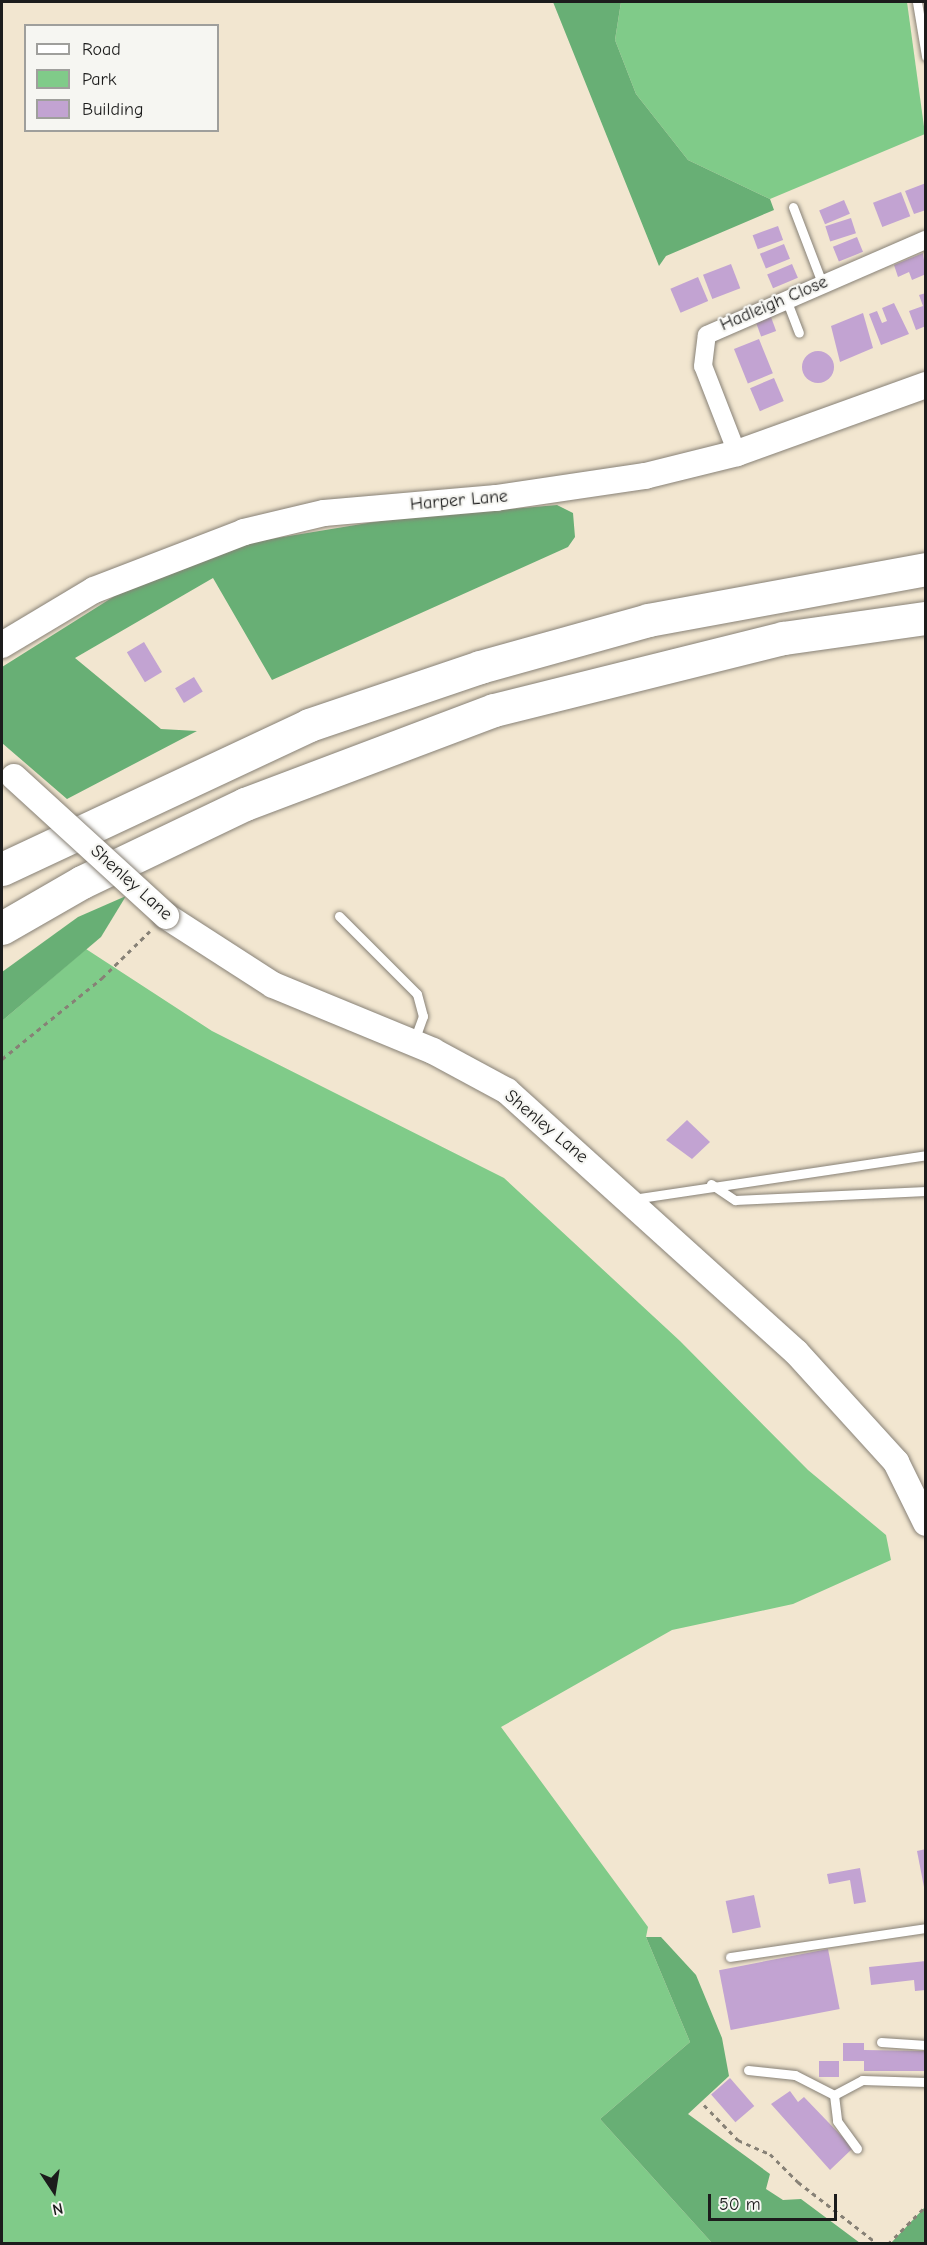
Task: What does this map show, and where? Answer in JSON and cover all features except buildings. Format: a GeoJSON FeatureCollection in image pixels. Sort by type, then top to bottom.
{"type":"FeatureCollection","features":[{"type":"Feature","properties":{"kind":"highway"},"geometry":{"type":"LineString","coordinates":[[2,869],[309,725],[480,667],[648,620],[926,569]]}},
{"type":"Feature","properties":{"kind":"highway"},"geometry":{"type":"LineString","coordinates":[[2,928],[82,882],[244,804],[482,714],[616,675],[783,638],[926,618]]}},
{"type":"Feature","properties":{"kind":"main road","name":"Harper Lane"},"geometry":{"type":"LineString","coordinates":[[2,645],[94,590],[244,532],[324,513],[581,488],[737,453],[926,385]]}},
{"type":"Feature","properties":{"kind":"main road","name":"Shenley Lane"},"geometry":{"type":"LineString","coordinates":[[8,771],[166,916],[273,985],[414,1043],[507,1091],[631,1200],[796,1352],[896,1462],[926,1523]]}},
{"type":"Feature","properties":{"kind":"street","name":"Hadleigh Close"},"geometry":{"type":"LineString","coordinates":[[737,453],[703,366],[705,343],[714,328],[926,240]]}},
{"type":"Feature","properties":{"kind":"lane"},"geometry":{"type":"LineString","coordinates":[[917,2],[926,56]]}},
{"type":"Feature","properties":{"kind":"lane"},"geometry":{"type":"LineString","coordinates":[[793,207],[822,283]]}},
{"type":"Feature","properties":{"kind":"lane"},"geometry":{"type":"LineString","coordinates":[[786,299],[799,333]]}},
{"type":"Feature","properties":{"kind":"lane"},"geometry":{"type":"LineString","coordinates":[[339,916],[417,994],[423,1016],[414,1043]]}},
{"type":"Feature","properties":{"kind":"lane"},"geometry":{"type":"LineString","coordinates":[[631,1200],[711,1184],[926,1155]]}},
{"type":"Feature","properties":{"kind":"lane"},"geometry":{"type":"LineString","coordinates":[[711,1184],[735,1200],[926,1191]]}},
{"type":"Feature","properties":{"kind":"lane"},"geometry":{"type":"LineString","coordinates":[[730,1957],[926,1928]]}},
{"type":"Feature","properties":{"kind":"lane"},"geometry":{"type":"LineString","coordinates":[[881,2042],[926,2045]]}},
{"type":"Feature","properties":{"kind":"lane"},"geometry":{"type":"LineString","coordinates":[[748,2070],[795,2075],[834,2095]]}},
{"type":"Feature","properties":{"kind":"lane"},"geometry":{"type":"LineString","coordinates":[[834,2095],[862,2080],[926,2082]]}},
{"type":"Feature","properties":{"kind":"lane"},"geometry":{"type":"LineString","coordinates":[[834,2095],[837,2121],[857,2149]]}},
{"type":"Feature","properties":{"kind":"path"},"geometry":{"type":"LineString","coordinates":[[2,1059],[102,978],[166,916]]}},
{"type":"Feature","properties":{"kind":"path"},"geometry":{"type":"LineString","coordinates":[[704,2105],[738,2140],[770,2154],[798,2182],[878,2244]]}},
{"type":"Feature","properties":{"kind":"path"},"geometry":{"type":"LineString","coordinates":[[888,2244],[926,2206]]}},
{"type":"Feature","properties":{"kind":"green space"},"geometry":{"type":"Polygon","coordinates":[[[553,2],[621,2],[615,40],[636,94],[688,160],[770,199],[774,210],[666,256],[659,266],[553,2]]]}},
{"type":"Feature","properties":{"kind":"green space"},"geometry":{"type":"Polygon","coordinates":[[[621,2],[907,2],[925,134],[770,199],[688,160],[636,94],[615,40],[621,2]]]}},
{"type":"Feature","properties":{"kind":"green space"},"geometry":{"type":"Polygon","coordinates":[[[557,505],[573,513],[575,537],[568,547],[272,680],[213,578],[75,658],[161,729],[197,731],[67,799],[2,743],[2,667],[129,587],[253,542],[392,519],[557,505]]]}},
{"type":"Feature","properties":{"kind":"green space"},"geometry":{"type":"Polygon","coordinates":[[[126,896],[101,937],[2,1021],[2,972],[78,917],[126,896]]]}},
{"type":"Feature","properties":{"kind":"green space"},"geometry":{"type":"Polygon","coordinates":[[[86,949],[212,1031],[504,1178],[680,1341],[808,1470],[886,1535],[891,1560],[793,1604],[672,1630],[501,1727],[648,1927],[646,1937],[690,2042],[600,2119],[712,2243],[2,2243],[2,1021],[86,949]]]}},
{"type":"Feature","properties":{"kind":"green space"},"geometry":{"type":"Polygon","coordinates":[[[646,1937],[661,1937],[696,1975],[722,2038],[729,2076],[688,2114],[770,2174],[766,2189],[783,2200],[801,2199],[860,2243],[712,2243],[600,2119],[690,2042],[646,1937]]]}},
{"type":"Feature","properties":{"kind":"green space"},"geometry":{"type":"Polygon","coordinates":[[[925,2207],[925,2243],[891,2243],[925,2207]]]}}]}
